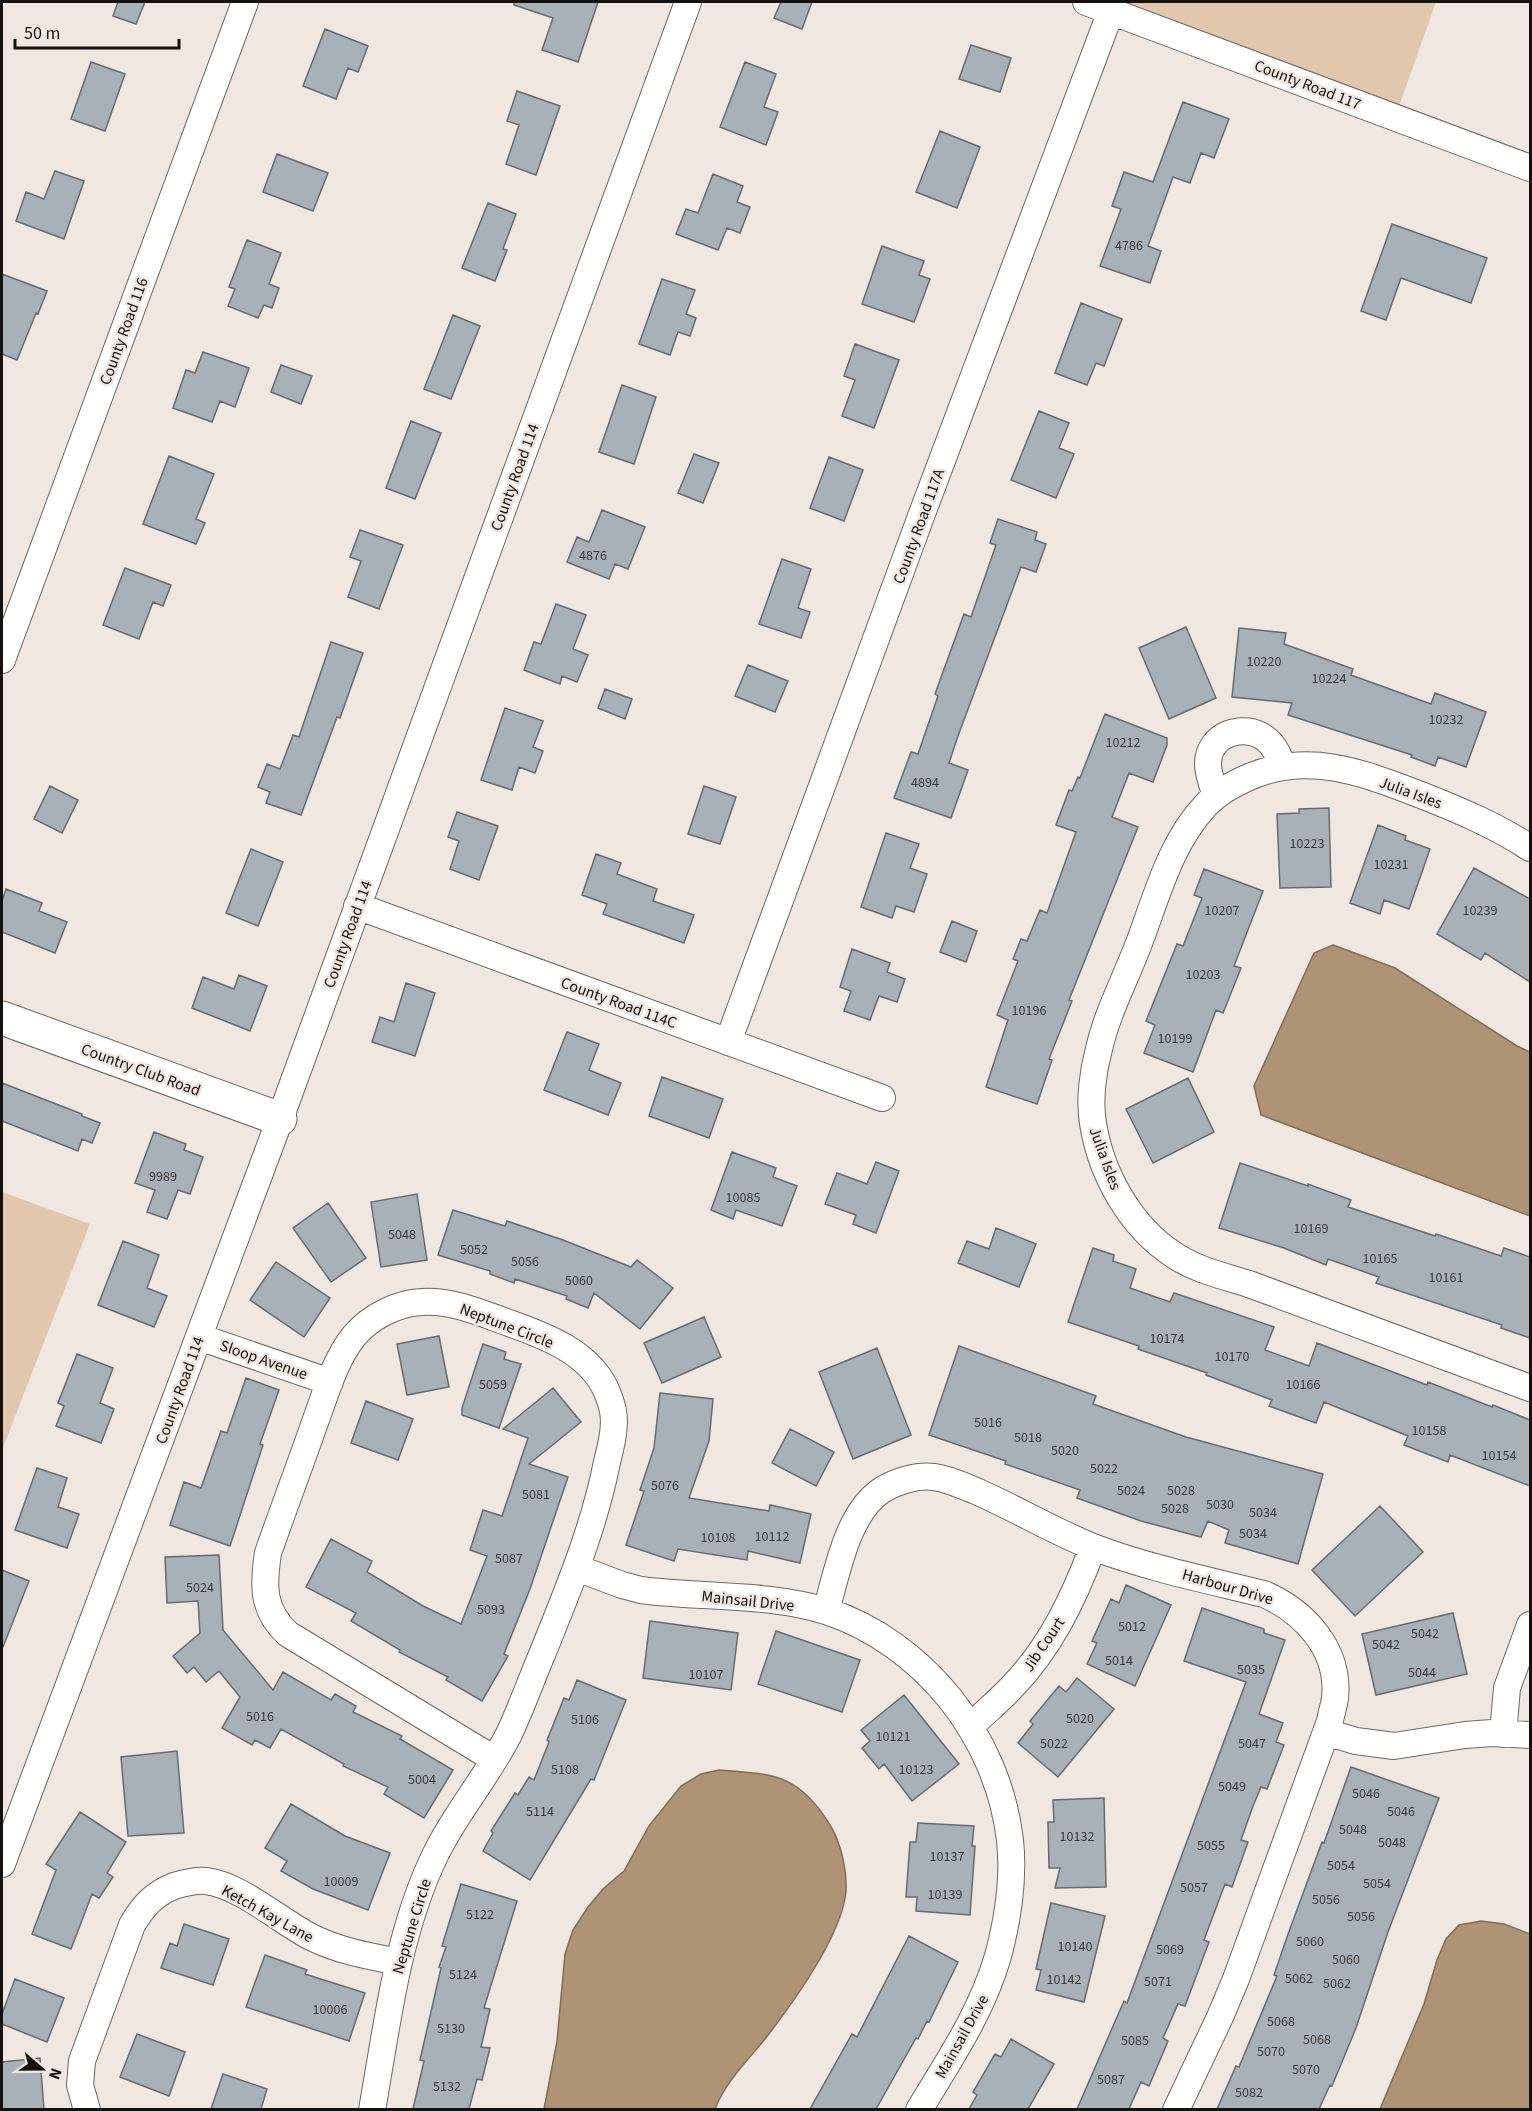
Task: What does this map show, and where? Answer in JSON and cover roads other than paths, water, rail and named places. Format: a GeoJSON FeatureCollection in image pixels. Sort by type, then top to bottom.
{"type":"FeatureCollection","features":[{"type":"Feature","properties":{"kind":"street","name":"County Road 116"},"geometry":{"type":"LineString","coordinates":[[2,660],[245,2]]}},
{"type":"Feature","properties":{"kind":"street","name":"County Road 114"},"geometry":{"type":"LineString","coordinates":[[2,1864],[280,1119],[688,2]]}},
{"type":"Feature","properties":{"kind":"street","name":"County Road 117"},"geometry":{"type":"LineString","coordinates":[[1086,2],[1530,168]]}},
{"type":"Feature","properties":{"kind":"street","name":"County Road 117A"},"geometry":{"type":"LineString","coordinates":[[728,1042],[916,530],[1111,10]]}},
{"type":"Feature","properties":{"kind":"street"},"geometry":{"type":"LineString","coordinates":[[1216,796],[1208,770],[1209,756],[1217,741],[1229,733],[1244,730],[1258,734],[1271,743],[1283,766]]}},
{"type":"Feature","properties":{"kind":"street","name":"Julia Isles"},"geometry":{"type":"LineString","coordinates":[[1530,848],[1512,836],[1449,806],[1346,769],[1319,765],[1283,766],[1236,783],[1216,796],[1196,817],[1178,843],[1099,1048],[1092,1092],[1092,1122],[1102,1158],[1119,1196],[1143,1231],[1176,1256],[1211,1272],[1530,1388]]}},
{"type":"Feature","properties":{"kind":"street","name":"County Road 114C"},"geometry":{"type":"LineString","coordinates":[[357,906],[882,1098]]}},
{"type":"Feature","properties":{"kind":"street","name":"Country Club Road"},"geometry":{"type":"LineString","coordinates":[[2,1018],[280,1119]]}},
{"type":"Feature","properties":{"kind":"street","name":"Neptune Circle"},"geometry":{"type":"LineString","coordinates":[[372,2109],[399,1962],[415,1904],[431,1862],[494,1759],[508,1736],[577,1568],[600,1495],[612,1441],[614,1412],[606,1389],[591,1367],[568,1349],[543,1336],[465,1307],[442,1302],[420,1301],[398,1306],[377,1317],[355,1335],[330,1382],[268,1553],[264,1578],[267,1602],[276,1622],[288,1634],[473,1744],[494,1759]]}},
{"type":"Feature","properties":{"kind":"street","name":"Sloop Avenue"},"geometry":{"type":"LineString","coordinates":[[199,1336],[330,1382]]}},
{"type":"Feature","properties":{"kind":"street","name":"Harbour Drive"},"geometry":{"type":"LineString","coordinates":[[826,1611],[857,1517],[867,1503],[882,1490],[914,1477],[935,1477],[993,1498],[1060,1533],[1093,1547],[1162,1568],[1264,1594],[1281,1602],[1299,1615],[1317,1633],[1327,1653],[1334,1676],[1335,1698],[1326,1732],[1236,1979],[1176,2109]]}},
{"type":"Feature","properties":{"kind":"street","name":"Jib Court"},"geometry":{"type":"LineString","coordinates":[[971,1726],[1012,1687],[1034,1660],[1067,1608],[1093,1547]]}},
{"type":"Feature","properties":{"kind":"street","name":"Mainsail Drive"},"geometry":{"type":"LineString","coordinates":[[577,1568],[641,1590],[783,1601],[826,1611],[879,1636],[903,1653],[926,1672],[971,1726],[1003,1801],[1010,1841],[1010,1883],[1006,1922],[983,2000],[919,2109]]}},
{"type":"Feature","properties":{"kind":"street"},"geometry":{"type":"LineString","coordinates":[[1503,1734],[1507,1689],[1530,1625]]}},
{"type":"Feature","properties":{"kind":"street"},"geometry":{"type":"LineString","coordinates":[[1326,1732],[1356,1741],[1394,1746],[1465,1735],[1530,1735]]}},
{"type":"Feature","properties":{"kind":"street","name":"Ketch Kay Lane"},"geometry":{"type":"LineString","coordinates":[[87,2109],[80,2085],[82,2061],[132,1925],[142,1907],[160,1892],[184,1883],[205,1881],[228,1888],[309,1936],[335,1948],[399,1962]]}}]}
